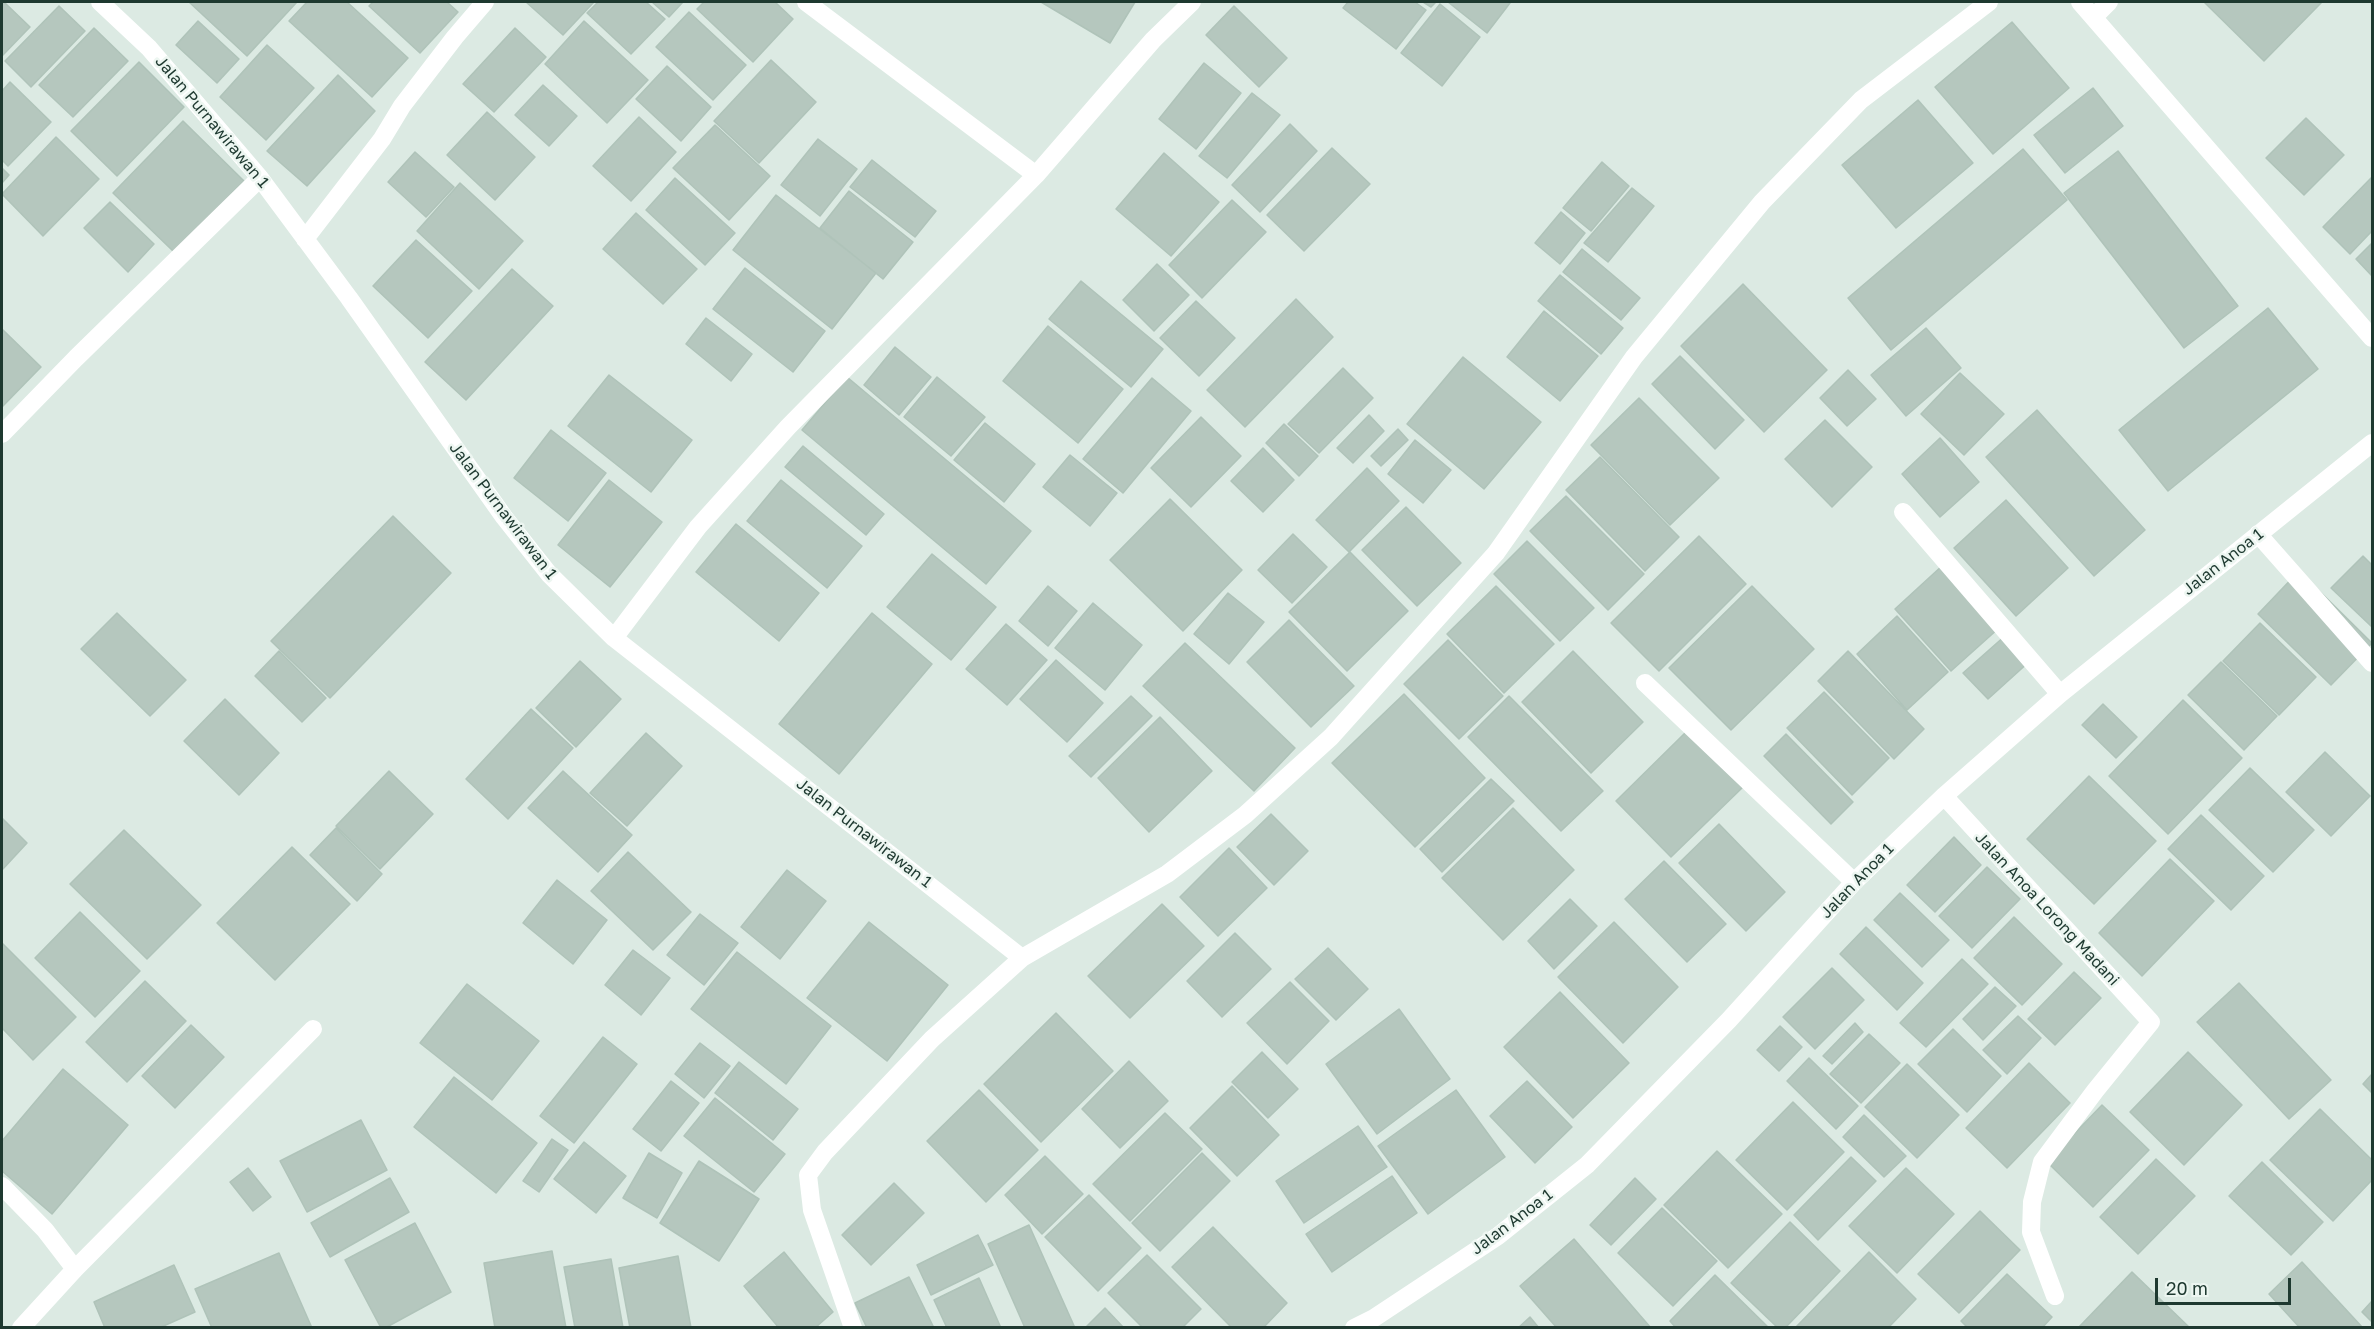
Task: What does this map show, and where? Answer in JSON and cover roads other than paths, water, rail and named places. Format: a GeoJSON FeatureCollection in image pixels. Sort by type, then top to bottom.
{"type":"FeatureCollection","features":[{"type":"Feature","properties":{"kind":"street","name":"Jalan Purnawirawan 1"},"geometry":{"type":"LineString","coordinates":[[100,2],[149,48],[260,178],[504,517],[549,574],[614,638],[1022,958]]}},
{"type":"Feature","properties":{"kind":"street"},"geometry":{"type":"LineString","coordinates":[[305,239],[382,139],[402,106],[485,2]]}},
{"type":"Feature","properties":{"kind":"street"},"geometry":{"type":"LineString","coordinates":[[806,2],[1036,175]]}},
{"type":"Feature","properties":{"kind":"street"},"geometry":{"type":"LineString","coordinates":[[614,638],[698,527],[788,427],[1036,175],[1154,40],[1192,2]]}},
{"type":"Feature","properties":{"kind":"street"},"geometry":{"type":"LineString","coordinates":[[853,1328],[812,1210],[808,1175],[825,1152],[932,1039],[1022,958],[1167,874],[1245,815],[1331,736],[1496,553],[1634,357],[1762,202],[1861,100],[1989,2]]}},
{"type":"Feature","properties":{"kind":"street"},"geometry":{"type":"LineString","coordinates":[[2080,2],[2373,338]]}},
{"type":"Feature","properties":{"kind":"street"},"geometry":{"type":"LineString","coordinates":[[2094,17],[2109,2]]}},
{"type":"Feature","properties":{"kind":"street"},"geometry":{"type":"LineString","coordinates":[[2,434],[76,358],[260,178]]}},
{"type":"Feature","properties":{"kind":"street","name":"Jalan Anoa 1"},"geometry":{"type":"LineString","coordinates":[[1354,1328],[1378,1323],[1498,1236],[1587,1165],[1728,1020],[1854,882],[1944,796],[2060,694],[2373,443]]}},
{"type":"Feature","properties":{"kind":"street"},"geometry":{"type":"LineString","coordinates":[[1902,512],[2060,694]]}},
{"type":"Feature","properties":{"kind":"street"},"geometry":{"type":"LineString","coordinates":[[2258,534],[2309,594],[2373,663]]}},
{"type":"Feature","properties":{"kind":"street"},"geometry":{"type":"LineString","coordinates":[[1645,683],[1854,882]]}},
{"type":"Feature","properties":{"kind":"street","name":"Jalan Anoa Lorong Madani"},"geometry":{"type":"LineString","coordinates":[[1944,796],[2151,1022],[2042,1162],[2032,1202],[2031,1232],[2055,1296]]}},
{"type":"Feature","properties":{"kind":"street"},"geometry":{"type":"LineString","coordinates":[[21,1328],[75,1269],[313,1029]]}},
{"type":"Feature","properties":{"kind":"street"},"geometry":{"type":"LineString","coordinates":[[2,1186],[45,1230],[75,1269]]}}]}
